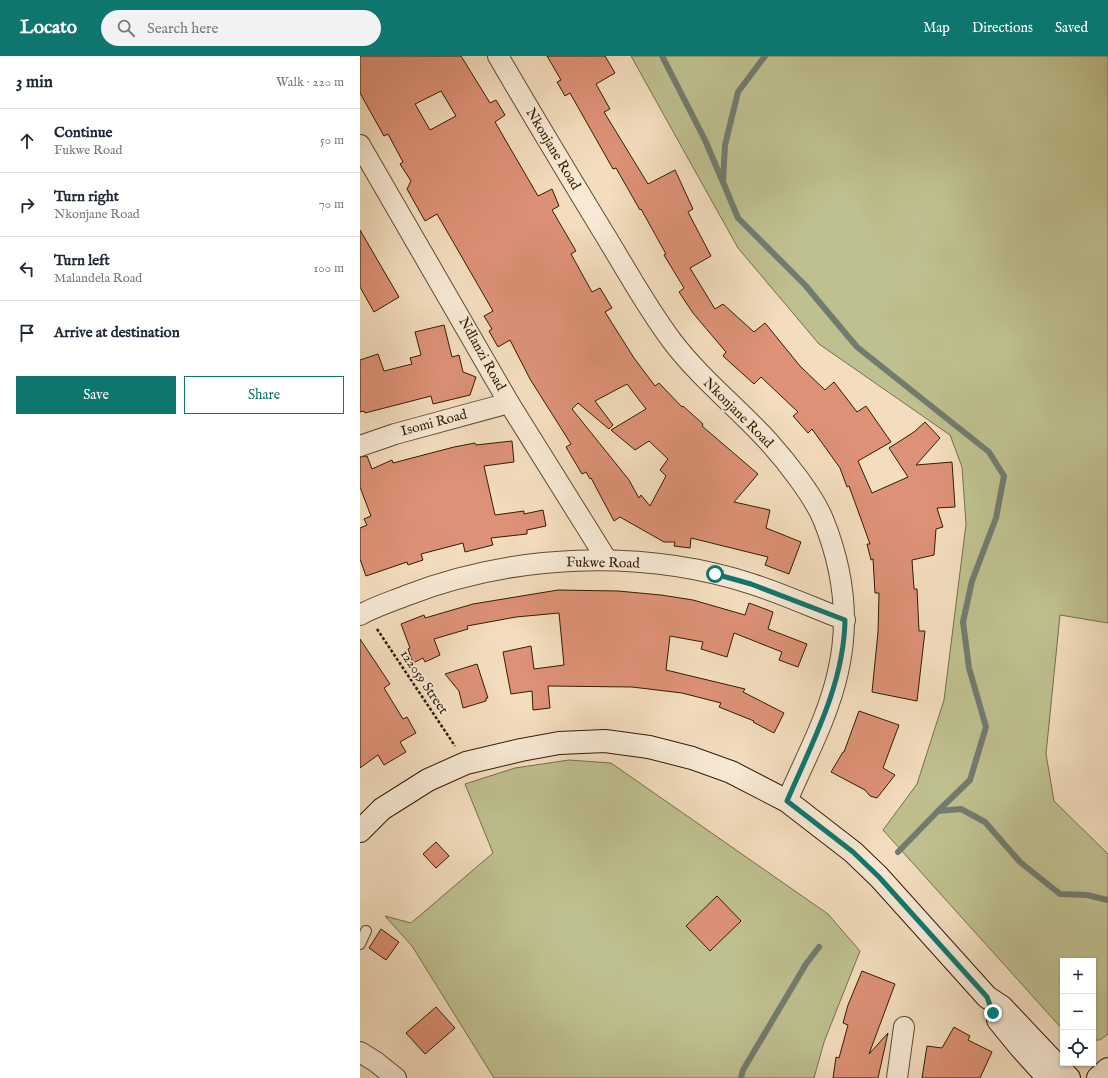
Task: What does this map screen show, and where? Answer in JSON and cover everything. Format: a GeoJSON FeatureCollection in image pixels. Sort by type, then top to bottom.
{"type":"FeatureCollection","features":[{"type":"Feature","properties":{"kind":"main road"},"geometry":{"type":"LineString","coordinates":[[360,831],[382,809],[428,780],[466,763],[521,750],[559,743],[605,741],[649,747],[692,758],[731,772],[787,801],[853,852],[879,877],[987,997],[1002,1007],[1068,1078]]}},
{"type":"Feature","properties":{"kind":"main road"},"geometry":{"type":"LineString","coordinates":[[987,997],[993,1013],[1020,1048],[1048,1078]]}},
{"type":"Feature","properties":{"kind":"main road"},"geometry":{"type":"LineString","coordinates":[[1098,1078],[1108,1070]]}},
{"type":"Feature","properties":{"kind":"street","name":"Nkonjane Road"},"geometry":{"type":"LineString","coordinates":[[498,56],[539,127],[658,322],[700,374],[768,441],[789,467],[822,518],[835,555],[844,592],[844,642],[838,674],[820,725],[787,801]]}},
{"type":"Feature","properties":{"kind":"street","name":"Ndlanzi Road"},"geometry":{"type":"LineString","coordinates":[[360,145],[509,403],[607,560]]}},
{"type":"Feature","properties":{"kind":"street","name":"Isomi Road"},"geometry":{"type":"LineString","coordinates":[[360,446],[395,434],[509,403]]}},
{"type":"Feature","properties":{"kind":"street","name":"Fukwe Road"},"geometry":{"type":"LineString","coordinates":[[363,613],[440,583],[485,572],[576,561],[607,560],[669,566],[715,574],[751,584],[845,620]]}},
{"type":"Feature","properties":{"kind":"street"},"geometry":{"type":"LineString","coordinates":[[897,1078],[904,1027]]}},
{"type":"Feature","properties":{"kind":"street"},"geometry":{"type":"LineString","coordinates":[[360,1052],[376,1062],[396,1078]]}},
{"type":"Feature","properties":{"kind":"lane"},"geometry":{"type":"LineString","coordinates":[[360,944],[366,931]]}},
{"type":"Feature","properties":{"kind":"path","name":"122059 Street"},"geometry":{"type":"LineString","coordinates":[[363,613],[466,763]]}},
{"type":"Feature","properties":{"kind":"green space"},"geometry":{"type":"Polygon","coordinates":[[[631,56],[1108,56],[1108,623],[1060,615],[1046,754],[1054,801],[1108,854],[1108,1034],[1100,1040],[1096,1040],[1096,958],[1060,958],[1060,1027],[883,830],[917,784],[944,700],[966,524],[962,467],[950,435],[819,344],[738,248],[631,56]]]}},
{"type":"Feature","properties":{"kind":"green space"},"geometry":{"type":"Polygon","coordinates":[[[569,760],[611,763],[828,914],[860,951],[824,1042],[814,1078],[494,1078],[412,946],[385,916],[411,923],[493,853],[465,784],[515,768],[569,760]]]}},
{"type":"Feature","properties":{"kind":"building"},"geometry":{"type":"Polygon","coordinates":[[[360,56],[461,56],[490,103],[496,100],[505,115],[495,122],[538,196],[552,189],[559,206],[552,210],[576,251],[571,254],[592,292],[600,288],[612,308],[605,312],[634,358],[655,386],[659,383],[682,407],[683,406],[703,424],[702,426],[758,474],[734,502],[770,510],[766,528],[801,542],[789,574],[765,565],[768,557],[691,538],[690,548],[674,546],[675,542],[664,542],[620,517],[614,521],[591,478],[590,479],[586,472],[582,474],[566,447],[571,444],[530,379],[510,340],[498,347],[489,331],[492,329],[484,316],[493,311],[437,214],[425,221],[407,189],[411,181],[400,164],[403,162],[388,134],[384,136],[360,93],[360,56]],[[441,91],[415,104],[430,130],[456,116],[441,91]],[[627,384],[595,401],[613,425],[609,429],[578,403],[572,409],[629,480],[639,498],[641,495],[650,506],[666,476],[660,470],[668,459],[649,441],[635,450],[611,430],[646,409],[627,384]]]}},
{"type":"Feature","properties":{"kind":"building"},"geometry":{"type":"Polygon","coordinates":[[[547,56],[605,56],[615,73],[596,84],[610,109],[604,112],[648,184],[675,170],[693,209],[688,212],[711,256],[690,268],[715,309],[723,304],[754,332],[765,323],[800,366],[825,390],[834,382],[857,412],[866,406],[891,442],[858,461],[872,493],[908,477],[889,448],[914,432],[925,422],[940,438],[916,465],[952,462],[955,507],[937,508],[943,527],[936,529],[934,555],[912,560],[914,589],[917,589],[919,631],[925,631],[917,701],[872,692],[878,632],[879,593],[875,593],[873,559],[871,560],[867,544],[870,544],[849,486],[847,487],[840,468],[812,429],[808,433],[793,416],[798,412],[761,377],[754,384],[723,356],[726,352],[693,313],[679,292],[684,288],[664,255],[666,254],[641,209],[640,210],[616,168],[613,169],[570,93],[565,96],[557,82],[561,80],[547,56]]]}},
{"type":"Feature","properties":{"kind":"building"},"geometry":{"type":"Polygon","coordinates":[[[360,230],[399,297],[374,312],[360,287],[360,230]]]}},
{"type":"Feature","properties":{"kind":"building"},"geometry":{"type":"Polygon","coordinates":[[[444,325],[452,357],[459,355],[463,372],[476,377],[470,395],[433,404],[431,396],[365,413],[364,411],[360,412],[360,360],[378,354],[384,371],[412,364],[410,358],[421,355],[415,332],[444,325]]]}},
{"type":"Feature","properties":{"kind":"building"},"geometry":{"type":"Polygon","coordinates":[[[512,441],[514,462],[484,466],[495,515],[524,511],[524,514],[543,510],[546,526],[527,530],[527,534],[491,538],[493,545],[465,552],[463,543],[421,554],[423,560],[408,565],[407,562],[366,576],[360,559],[360,528],[367,525],[364,519],[371,516],[360,487],[360,457],[367,456],[372,469],[392,460],[393,463],[454,447],[475,443],[476,445],[512,441]]]}},
{"type":"Feature","properties":{"kind":"building"},"geometry":{"type":"Polygon","coordinates":[[[558,590],[618,591],[661,595],[693,600],[745,615],[749,603],[773,612],[768,629],[807,644],[798,667],[779,660],[782,652],[734,633],[727,657],[701,649],[703,642],[670,636],[666,670],[745,689],[743,692],[784,713],[774,733],[753,722],[754,721],[719,707],[721,703],[682,693],[632,687],[548,686],[550,708],[533,710],[532,691],[511,694],[503,652],[531,646],[534,669],[564,665],[559,613],[516,617],[467,626],[468,629],[434,639],[440,655],[425,662],[423,658],[413,663],[408,649],[410,648],[401,624],[424,615],[425,618],[473,604],[558,590]]]}},
{"type":"Feature","properties":{"kind":"building"},"geometry":{"type":"Polygon","coordinates":[[[360,639],[390,684],[384,688],[403,719],[407,717],[416,733],[400,742],[406,752],[384,765],[378,755],[360,768],[360,639]]]}},
{"type":"Feature","properties":{"kind":"building"},"geometry":{"type":"Polygon","coordinates":[[[477,664],[488,698],[486,698],[486,701],[463,708],[459,691],[445,674],[477,664]]]}},
{"type":"Feature","properties":{"kind":"building"},"geometry":{"type":"Polygon","coordinates":[[[859,711],[899,725],[883,768],[895,775],[877,798],[870,796],[865,790],[831,772],[844,752],[859,711]]]}},
{"type":"Feature","properties":{"kind":"building"},"geometry":{"type":"Polygon","coordinates":[[[436,842],[449,856],[436,868],[423,854],[436,842]]]}},
{"type":"Feature","properties":{"kind":"building"},"geometry":{"type":"Polygon","coordinates":[[[717,896],[741,921],[710,951],[686,926],[717,896]]]}},
{"type":"Feature","properties":{"kind":"building"},"geometry":{"type":"Polygon","coordinates":[[[381,929],[399,942],[386,960],[369,948],[381,929]]]}},
{"type":"Feature","properties":{"kind":"building"},"geometry":{"type":"Polygon","coordinates":[[[862,971],[895,984],[869,1054],[888,1033],[878,1078],[833,1078],[836,1057],[839,1058],[848,1025],[843,1023],[848,1005],[862,971]]]}},
{"type":"Feature","properties":{"kind":"building"},"geometry":{"type":"Polygon","coordinates":[[[436,1007],[455,1028],[425,1054],[406,1033],[436,1007]]]}},
{"type":"Feature","properties":{"kind":"building"},"geometry":{"type":"Polygon","coordinates":[[[954,1027],[970,1036],[968,1040],[992,1052],[980,1078],[922,1078],[927,1046],[942,1048],[954,1027]]]}},
{"type":"Feature","properties":{"kind":"waterway"},"geometry":{"type":"LineString","coordinates":[[662,56],[705,140],[722,180]]}},
{"type":"Feature","properties":{"kind":"waterway"},"geometry":{"type":"LineString","coordinates":[[765,56],[738,92],[725,145],[723,182],[738,218],[805,285],[857,347],[989,452],[1004,476],[996,518],[972,581],[963,622],[969,668],[986,727],[970,780],[938,811]]}},
{"type":"Feature","properties":{"kind":"waterway"},"geometry":{"type":"LineString","coordinates":[[898,852],[938,811],[961,809],[985,822],[1020,862],[1060,894],[1087,895],[1108,900]]}},
{"type":"Feature","properties":{"kind":"waterway"},"geometry":{"type":"LineString","coordinates":[[741,1078],[743,1070],[806,964],[819,947]]}},
{"type":"Feature","properties":{"kind":"route"},"geometry":{"type":"LineString","coordinates":[[715,574],[751,584],[845,620],[844,642],[838,674],[820,725],[787,801],[853,852],[879,877],[987,997],[993,1013]]}}]}
